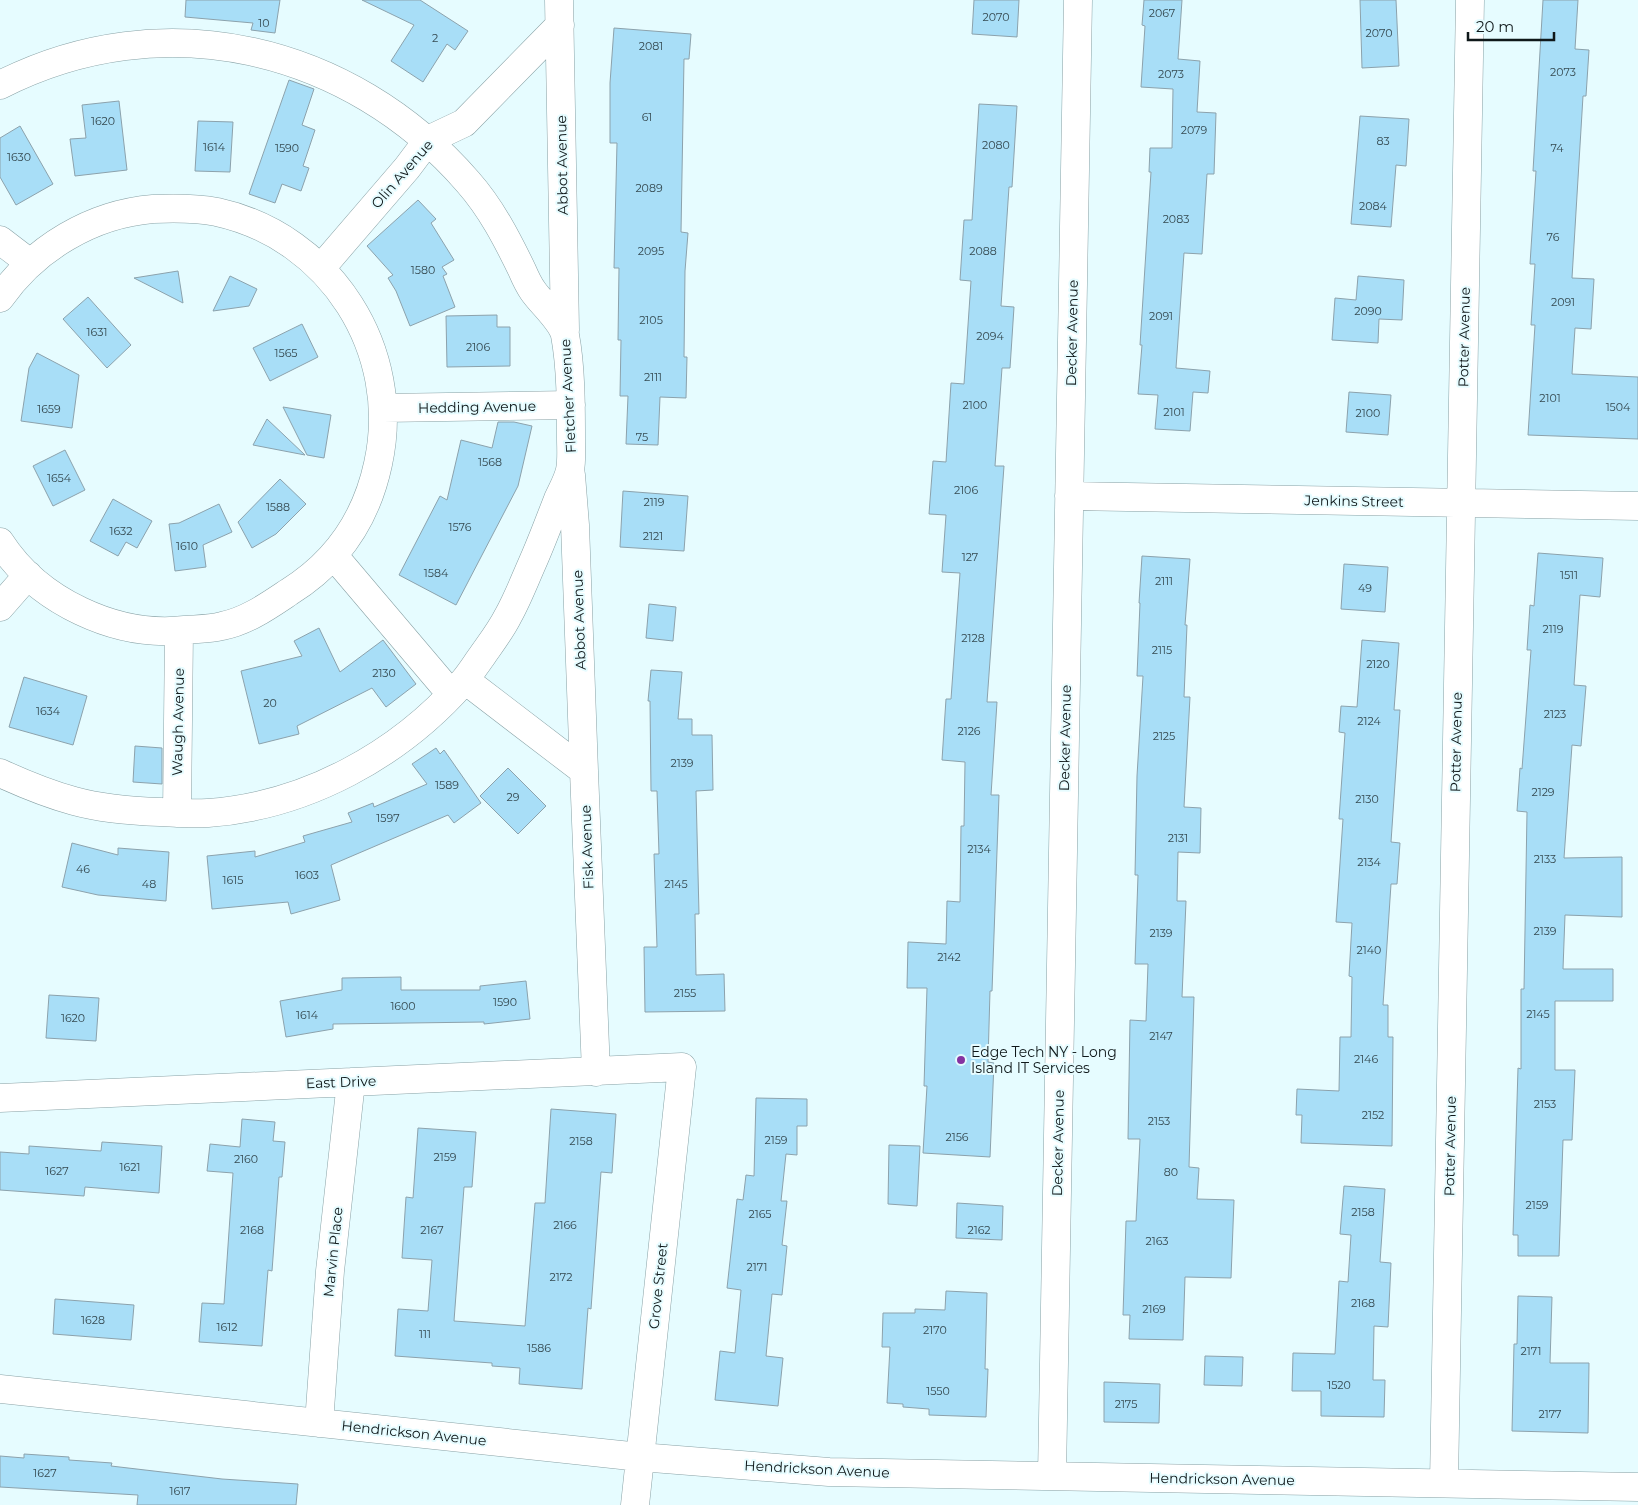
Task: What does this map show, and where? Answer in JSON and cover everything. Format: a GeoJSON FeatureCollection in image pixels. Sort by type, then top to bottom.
{"type":"FeatureCollection","features":[{"type":"Feature","properties":{"kind":"street","name":"Decker Avenue"},"geometry":{"type":"LineString","coordinates":[[1052,1476],[1078,0]]}},
{"type":"Feature","properties":{"kind":"street","name":"Potter Avenue"},"geometry":{"type":"LineString","coordinates":[[1444,1483],[1470,0]]}},
{"type":"Feature","properties":{"kind":"street","name":"Olin Avenue"},"geometry":{"type":"LineString","coordinates":[[321,268],[407,168],[428,140],[464,123],[515,71],[560,13]]}},
{"type":"Feature","properties":{"kind":"street","name":"Abbot Avenue"},"geometry":{"type":"LineString","coordinates":[[560,13],[565,330]]}},
{"type":"Feature","properties":{"kind":"street","name":"Fletcher Avenue"},"geometry":{"type":"LineString","coordinates":[[0,85],[55,62],[93,52],[133,45],[173,43],[213,45],[291,62],[328,76],[364,94],[397,115],[428,140],[470,184],[504,234],[531,288],[565,330],[571,405],[571,468],[538,552],[507,619],[458,687],[418,726],[387,749],[354,769],[319,786],[283,799],[245,808],[206,813],[120,811],[74,802],[30,786],[0,772]]}},
{"type":"Feature","properties":{"kind":"street"},"geometry":{"type":"LineString","coordinates":[[0,298],[10,284],[30,263],[63,238],[98,221],[137,211],[177,208],[217,212],[254,224],[290,243],[321,268],[346,299],[358,318],[372,347],[380,377],[384,408],[382,447],[374,485],[359,520],[334,556],[304,582],[252,615],[222,626],[179,631],[152,631],[119,625],[86,614],[55,597],[28,575],[0,542]]}},
{"type":"Feature","properties":{"kind":"street"},"geometry":{"type":"LineString","coordinates":[[0,240],[30,263]]}},
{"type":"Feature","properties":{"kind":"street","name":"Hedding Avenue"},"geometry":{"type":"LineString","coordinates":[[384,408],[571,405]]}},
{"type":"Feature","properties":{"kind":"street","name":"Abbot Avenue"},"geometry":{"type":"LineString","coordinates":[[571,468],[575,525],[584,771]]}},
{"type":"Feature","properties":{"kind":"street","name":"Jenkins Street"},"geometry":{"type":"LineString","coordinates":[[1070,496],[1638,506]]}},
{"type":"Feature","properties":{"kind":"street"},"geometry":{"type":"LineString","coordinates":[[334,556],[458,687],[584,771]]}},
{"type":"Feature","properties":{"kind":"street"},"geometry":{"type":"LineString","coordinates":[[0,608],[28,575]]}},
{"type":"Feature","properties":{"kind":"street","name":"Waugh Avenue"},"geometry":{"type":"LineString","coordinates":[[177,813],[179,631]]}},
{"type":"Feature","properties":{"kind":"street","name":"Fisk Avenue"},"geometry":{"type":"LineString","coordinates":[[584,771],[596,1072]]}},
{"type":"Feature","properties":{"kind":"street","name":"East Drive"},"geometry":{"type":"LineString","coordinates":[[0,1098],[682,1067]]}},
{"type":"Feature","properties":{"kind":"street","name":"Grove Street"},"geometry":{"type":"LineString","coordinates":[[635,1505],[682,1067]]}},
{"type":"Feature","properties":{"kind":"street","name":"Marvin Place"},"geometry":{"type":"LineString","coordinates":[[319,1422],[330,1271],[351,1082]]}},
{"type":"Feature","properties":{"kind":"street","name":"Hendrickson Avenue"},"geometry":{"type":"LineString","coordinates":[[0,1389],[640,1457],[829,1472],[1638,1487]]}},
{"type":"Feature","properties":{"kind":"building"},"geometry":{"type":"Polygon","coordinates":[[[186,0],[280,0],[275,33],[251,30],[253,23],[185,17],[186,0]]]}},
{"type":"Feature","properties":{"kind":"building"},"geometry":{"type":"Polygon","coordinates":[[[362,0],[420,0],[468,31],[455,50],[447,44],[423,82],[391,61],[414,25],[362,0]]]}},
{"type":"Feature","properties":{"kind":"building"},"geometry":{"type":"Polygon","coordinates":[[[974,0],[1019,0],[1017,37],[972,34],[974,0]]]}},
{"type":"Feature","properties":{"kind":"building"},"geometry":{"type":"Polygon","coordinates":[[[1144,0],[1182,0],[1178,59],[1200,61],[1197,112],[1216,113],[1214,174],[1207,174],[1202,254],[1184,253],[1176,368],[1210,371],[1208,393],[1193,392],[1190,431],[1155,429],[1158,395],[1138,394],[1151,172],[1149,172],[1150,148],[1172,148],[1173,89],[1141,87],[1145,26],[1142,25],[1144,0]]]}},
{"type":"Feature","properties":{"kind":"building"},"geometry":{"type":"Polygon","coordinates":[[[1360,0],[1396,0],[1399,66],[1362,68],[1360,0]]]}},
{"type":"Feature","properties":{"kind":"building"},"geometry":{"type":"Polygon","coordinates":[[[1543,0],[1578,0],[1575,49],[1589,50],[1586,96],[1583,96],[1572,278],[1594,279],[1591,329],[1575,328],[1572,374],[1638,377],[1638,439],[1528,435],[1535,325],[1531,325],[1535,264],[1530,264],[1536,171],[1533,171],[1543,0]]]}},
{"type":"Feature","properties":{"kind":"building"},"geometry":{"type":"Polygon","coordinates":[[[614,28],[691,34],[689,59],[684,59],[681,232],[688,233],[685,271],[684,357],[687,357],[686,398],[660,397],[658,445],[626,444],[628,396],[620,396],[621,340],[618,340],[619,268],[614,268],[617,143],[610,143],[610,83],[614,28]]]}},
{"type":"Feature","properties":{"kind":"building"},"geometry":{"type":"Polygon","coordinates":[[[289,80],[314,89],[302,125],[315,130],[303,166],[309,168],[301,191],[282,184],[275,203],[249,194],[289,80]]]}},
{"type":"Feature","properties":{"kind":"building"},"geometry":{"type":"Polygon","coordinates":[[[119,101],[127,170],[75,176],[70,139],[86,138],[82,105],[119,101]]]}},
{"type":"Feature","properties":{"kind":"building"},"geometry":{"type":"Polygon","coordinates":[[[979,104],[1017,106],[1012,187],[1009,187],[1001,306],[1014,307],[1010,368],[1002,368],[995,466],[1004,466],[987,702],[997,702],[991,795],[999,795],[988,1062],[994,1063],[990,1157],[923,1153],[927,1086],[924,1086],[927,988],[907,988],[908,942],[946,944],[947,901],[960,902],[961,826],[964,826],[965,762],[942,760],[946,699],[951,699],[960,573],[942,572],[946,515],[929,514],[933,461],[946,462],[951,383],[964,384],[971,281],[960,280],[964,220],[972,220],[979,104]]]}},
{"type":"Feature","properties":{"kind":"building"},"geometry":{"type":"Polygon","coordinates":[[[1360,116],[1409,119],[1406,166],[1396,165],[1391,227],[1351,224],[1360,116]]]}},
{"type":"Feature","properties":{"kind":"building"},"geometry":{"type":"Polygon","coordinates":[[[198,121],[233,122],[230,172],[195,171],[198,121]]]}},
{"type":"Feature","properties":{"kind":"building"},"geometry":{"type":"Polygon","coordinates":[[[20,126],[53,184],[16,205],[0,177],[0,138],[20,126]]]}},
{"type":"Feature","properties":{"kind":"building"},"geometry":{"type":"Polygon","coordinates":[[[418,200],[436,219],[431,223],[454,260],[442,267],[447,274],[443,276],[455,307],[410,326],[396,291],[388,278],[393,275],[367,246],[418,200]]]}},
{"type":"Feature","properties":{"kind":"building"},"geometry":{"type":"Polygon","coordinates":[[[178,271],[183,303],[134,278],[178,271]]]}},
{"type":"Feature","properties":{"kind":"building"},"geometry":{"type":"Polygon","coordinates":[[[230,276],[257,289],[249,306],[213,311],[230,276]]]}},
{"type":"Feature","properties":{"kind":"building"},"geometry":{"type":"Polygon","coordinates":[[[1358,276],[1404,280],[1402,320],[1379,319],[1378,343],[1332,340],[1335,298],[1356,300],[1358,276]]]}},
{"type":"Feature","properties":{"kind":"building"},"geometry":{"type":"Polygon","coordinates":[[[88,297],[131,345],[107,368],[63,319],[88,297]]]}},
{"type":"Feature","properties":{"kind":"building"},"geometry":{"type":"Polygon","coordinates":[[[497,315],[497,327],[510,327],[510,366],[447,367],[446,316],[497,315]]]}},
{"type":"Feature","properties":{"kind":"building"},"geometry":{"type":"Polygon","coordinates":[[[302,324],[318,357],[270,381],[253,348],[302,324]]]}},
{"type":"Feature","properties":{"kind":"building"},"geometry":{"type":"Polygon","coordinates":[[[37,353],[79,375],[72,428],[21,421],[29,368],[37,353]]]}},
{"type":"Feature","properties":{"kind":"building"},"geometry":{"type":"Polygon","coordinates":[[[1349,392],[1391,395],[1388,435],[1346,432],[1349,392]]]}},
{"type":"Feature","properties":{"kind":"building"},"geometry":{"type":"Polygon","coordinates":[[[283,407],[331,415],[324,458],[307,455],[283,407]]]}},
{"type":"Feature","properties":{"kind":"building"},"geometry":{"type":"Polygon","coordinates":[[[267,419],[305,455],[253,445],[267,419]]]}},
{"type":"Feature","properties":{"kind":"building"},"geometry":{"type":"Polygon","coordinates":[[[498,422],[514,422],[532,426],[518,486],[456,605],[399,575],[440,496],[447,500],[461,440],[492,448],[498,422]]]}},
{"type":"Feature","properties":{"kind":"building"},"geometry":{"type":"Polygon","coordinates":[[[65,450],[85,490],[53,506],[33,466],[65,450]]]}},
{"type":"Feature","properties":{"kind":"building"},"geometry":{"type":"Polygon","coordinates":[[[280,479],[306,504],[276,534],[252,548],[238,522],[280,479]]]}},
{"type":"Feature","properties":{"kind":"building"},"geometry":{"type":"Polygon","coordinates":[[[623,491],[688,496],[684,551],[620,547],[623,491]]]}},
{"type":"Feature","properties":{"kind":"building"},"geometry":{"type":"Polygon","coordinates":[[[113,499],[152,521],[137,548],[126,542],[118,556],[90,541],[113,499]]]}},
{"type":"Feature","properties":{"kind":"building"},"geometry":{"type":"Polygon","coordinates":[[[219,504],[232,532],[203,545],[206,567],[175,571],[169,524],[179,523],[219,504]]]}},
{"type":"Feature","properties":{"kind":"building"},"geometry":{"type":"Polygon","coordinates":[[[1538,553],[1603,558],[1600,597],[1580,595],[1574,685],[1586,686],[1581,746],[1572,745],[1564,858],[1622,857],[1622,917],[1565,915],[1563,969],[1613,969],[1613,1001],[1555,1001],[1555,1070],[1575,1070],[1572,1140],[1563,1140],[1559,1256],[1518,1256],[1518,1235],[1513,1235],[1518,1068],[1521,1069],[1521,989],[1524,989],[1527,812],[1517,811],[1531,650],[1527,650],[1530,605],[1534,606],[1538,553]]]}},
{"type":"Feature","properties":{"kind":"building"},"geometry":{"type":"Polygon","coordinates":[[[1142,556],[1190,559],[1185,625],[1187,625],[1184,697],[1190,697],[1184,807],[1201,808],[1200,853],[1178,852],[1177,901],[1186,901],[1182,997],[1194,997],[1189,1167],[1199,1168],[1197,1199],[1234,1200],[1231,1278],[1185,1277],[1183,1340],[1129,1339],[1130,1315],[1123,1315],[1126,1221],[1136,1221],[1140,1139],[1128,1139],[1130,1020],[1146,1021],[1148,964],[1135,964],[1138,875],[1135,875],[1137,776],[1143,676],[1137,676],[1142,556]]]}},
{"type":"Feature","properties":{"kind":"building"},"geometry":{"type":"Polygon","coordinates":[[[1344,564],[1388,567],[1385,612],[1341,609],[1344,564]]]}},
{"type":"Feature","properties":{"kind":"building"},"geometry":{"type":"Polygon","coordinates":[[[649,604],[676,607],[673,641],[646,638],[649,604]]]}},
{"type":"Feature","properties":{"kind":"building"},"geometry":{"type":"Polygon","coordinates":[[[319,628],[340,672],[383,640],[416,684],[386,707],[372,688],[297,726],[299,734],[259,744],[241,671],[302,656],[294,641],[319,628]]]}},
{"type":"Feature","properties":{"kind":"building"},"geometry":{"type":"Polygon","coordinates":[[[1362,640],[1399,643],[1394,710],[1400,710],[1391,842],[1400,843],[1397,884],[1391,884],[1383,1005],[1388,1005],[1388,1037],[1393,1037],[1392,1146],[1301,1143],[1302,1115],[1296,1115],[1297,1089],[1339,1091],[1340,1037],[1351,1037],[1352,977],[1349,976],[1352,923],[1336,922],[1343,819],[1339,819],[1345,733],[1339,732],[1341,706],[1357,707],[1362,640]]]}},
{"type":"Feature","properties":{"kind":"building"},"geometry":{"type":"Polygon","coordinates":[[[651,670],[682,672],[678,719],[692,719],[692,735],[712,735],[713,790],[696,791],[699,914],[695,914],[696,975],[724,974],[725,1011],[645,1012],[644,947],[657,947],[654,854],[659,854],[657,791],[651,791],[650,701],[648,701],[651,670]]]}},
{"type":"Feature","properties":{"kind":"building"},"geometry":{"type":"Polygon","coordinates":[[[24,677],[87,696],[73,745],[9,727],[24,677]]]}},
{"type":"Feature","properties":{"kind":"building"},"geometry":{"type":"Polygon","coordinates":[[[135,746],[162,748],[162,784],[133,782],[135,746]]]}},
{"type":"Feature","properties":{"kind":"building"},"geometry":{"type":"Polygon","coordinates":[[[436,748],[440,754],[444,750],[481,803],[454,823],[448,815],[331,865],[340,900],[291,914],[288,902],[212,909],[207,856],[255,851],[255,857],[305,842],[303,836],[352,822],[348,813],[373,803],[374,807],[427,784],[412,764],[436,748]]]}},
{"type":"Feature","properties":{"kind":"building"},"geometry":{"type":"Polygon","coordinates":[[[508,768],[546,806],[518,834],[480,796],[508,768]]]}},
{"type":"Feature","properties":{"kind":"building"},"geometry":{"type":"Polygon","coordinates":[[[72,843],[118,855],[118,848],[169,852],[166,901],[98,895],[62,887],[72,843]]]}},
{"type":"Feature","properties":{"kind":"building"},"geometry":{"type":"Polygon","coordinates":[[[401,977],[401,990],[480,990],[480,986],[526,981],[530,1019],[484,1024],[484,1022],[333,1024],[333,1029],[286,1037],[280,1001],[342,990],[342,978],[401,977]]]}},
{"type":"Feature","properties":{"kind":"building"},"geometry":{"type":"Polygon","coordinates":[[[49,995],[99,998],[96,1041],[46,1038],[49,995]]]}},
{"type":"Feature","properties":{"kind":"building"},"geometry":{"type":"Polygon","coordinates":[[[756,1098],[807,1099],[807,1126],[797,1126],[797,1155],[786,1154],[781,1201],[787,1201],[782,1245],[787,1246],[782,1295],[772,1294],[766,1356],[783,1358],[778,1406],[715,1400],[720,1351],[735,1353],[741,1290],[727,1288],[737,1199],[743,1200],[746,1175],[754,1176],[756,1098]]]}},
{"type":"Feature","properties":{"kind":"building"},"geometry":{"type":"Polygon","coordinates":[[[551,1109],[616,1114],[612,1173],[601,1172],[591,1309],[588,1308],[582,1389],[519,1384],[520,1368],[492,1366],[492,1363],[395,1356],[398,1309],[428,1311],[432,1260],[402,1258],[406,1197],[413,1198],[418,1128],[476,1132],[472,1187],[464,1187],[454,1321],[525,1326],[535,1203],[545,1203],[551,1109]]]}},
{"type":"Feature","properties":{"kind":"building"},"geometry":{"type":"Polygon","coordinates":[[[242,1119],[275,1122],[273,1141],[285,1142],[282,1177],[279,1177],[272,1271],[268,1270],[262,1346],[199,1342],[202,1303],[224,1304],[233,1173],[207,1171],[210,1144],[240,1147],[242,1119]]]}},
{"type":"Feature","properties":{"kind":"building"},"geometry":{"type":"Polygon","coordinates":[[[102,1142],[162,1146],[159,1193],[85,1187],[84,1196],[0,1190],[0,1152],[29,1154],[29,1146],[101,1151],[102,1142]]]}},
{"type":"Feature","properties":{"kind":"building"},"geometry":{"type":"Polygon","coordinates":[[[889,1145],[920,1146],[917,1206],[888,1204],[889,1145]]]}},
{"type":"Feature","properties":{"kind":"building"},"geometry":{"type":"Polygon","coordinates":[[[1344,1186],[1385,1189],[1380,1262],[1391,1263],[1388,1327],[1374,1326],[1373,1380],[1385,1380],[1384,1417],[1321,1416],[1321,1391],[1292,1391],[1293,1353],[1335,1354],[1339,1281],[1348,1282],[1351,1235],[1340,1234],[1344,1186]]]}},
{"type":"Feature","properties":{"kind":"building"},"geometry":{"type":"Polygon","coordinates":[[[957,1203],[1003,1206],[1002,1240],[956,1238],[957,1203]]]}},
{"type":"Feature","properties":{"kind":"building"},"geometry":{"type":"Polygon","coordinates":[[[946,1291],[987,1293],[985,1369],[988,1369],[986,1417],[929,1415],[929,1409],[903,1407],[903,1404],[887,1403],[890,1347],[882,1347],[883,1313],[915,1313],[915,1309],[945,1310],[946,1291]]]}},
{"type":"Feature","properties":{"kind":"building"},"geometry":{"type":"Polygon","coordinates":[[[1518,1296],[1552,1297],[1550,1363],[1589,1363],[1588,1433],[1512,1431],[1514,1344],[1517,1344],[1518,1296]]]}},
{"type":"Feature","properties":{"kind":"building"},"geometry":{"type":"Polygon","coordinates":[[[55,1299],[134,1305],[131,1340],[53,1334],[55,1299]]]}},
{"type":"Feature","properties":{"kind":"building"},"geometry":{"type":"Polygon","coordinates":[[[1205,1356],[1243,1357],[1242,1386],[1204,1385],[1205,1356]]]}},
{"type":"Feature","properties":{"kind":"building"},"geometry":{"type":"Polygon","coordinates":[[[1104,1382],[1160,1384],[1159,1423],[1104,1422],[1104,1382]]]}},
{"type":"Feature","properties":{"kind":"building"},"geometry":{"type":"Polygon","coordinates":[[[24,1454],[69,1457],[69,1460],[112,1463],[111,1466],[222,1479],[298,1484],[296,1505],[137,1505],[138,1495],[0,1487],[0,1456],[24,1458],[24,1454]]]}},
{"type":"Feature","properties":{"kind":"place","name":"Edge Tech NY - Long Island IT Services"},"geometry":{"type":"Point","coordinates":[961,1060]}}]}
